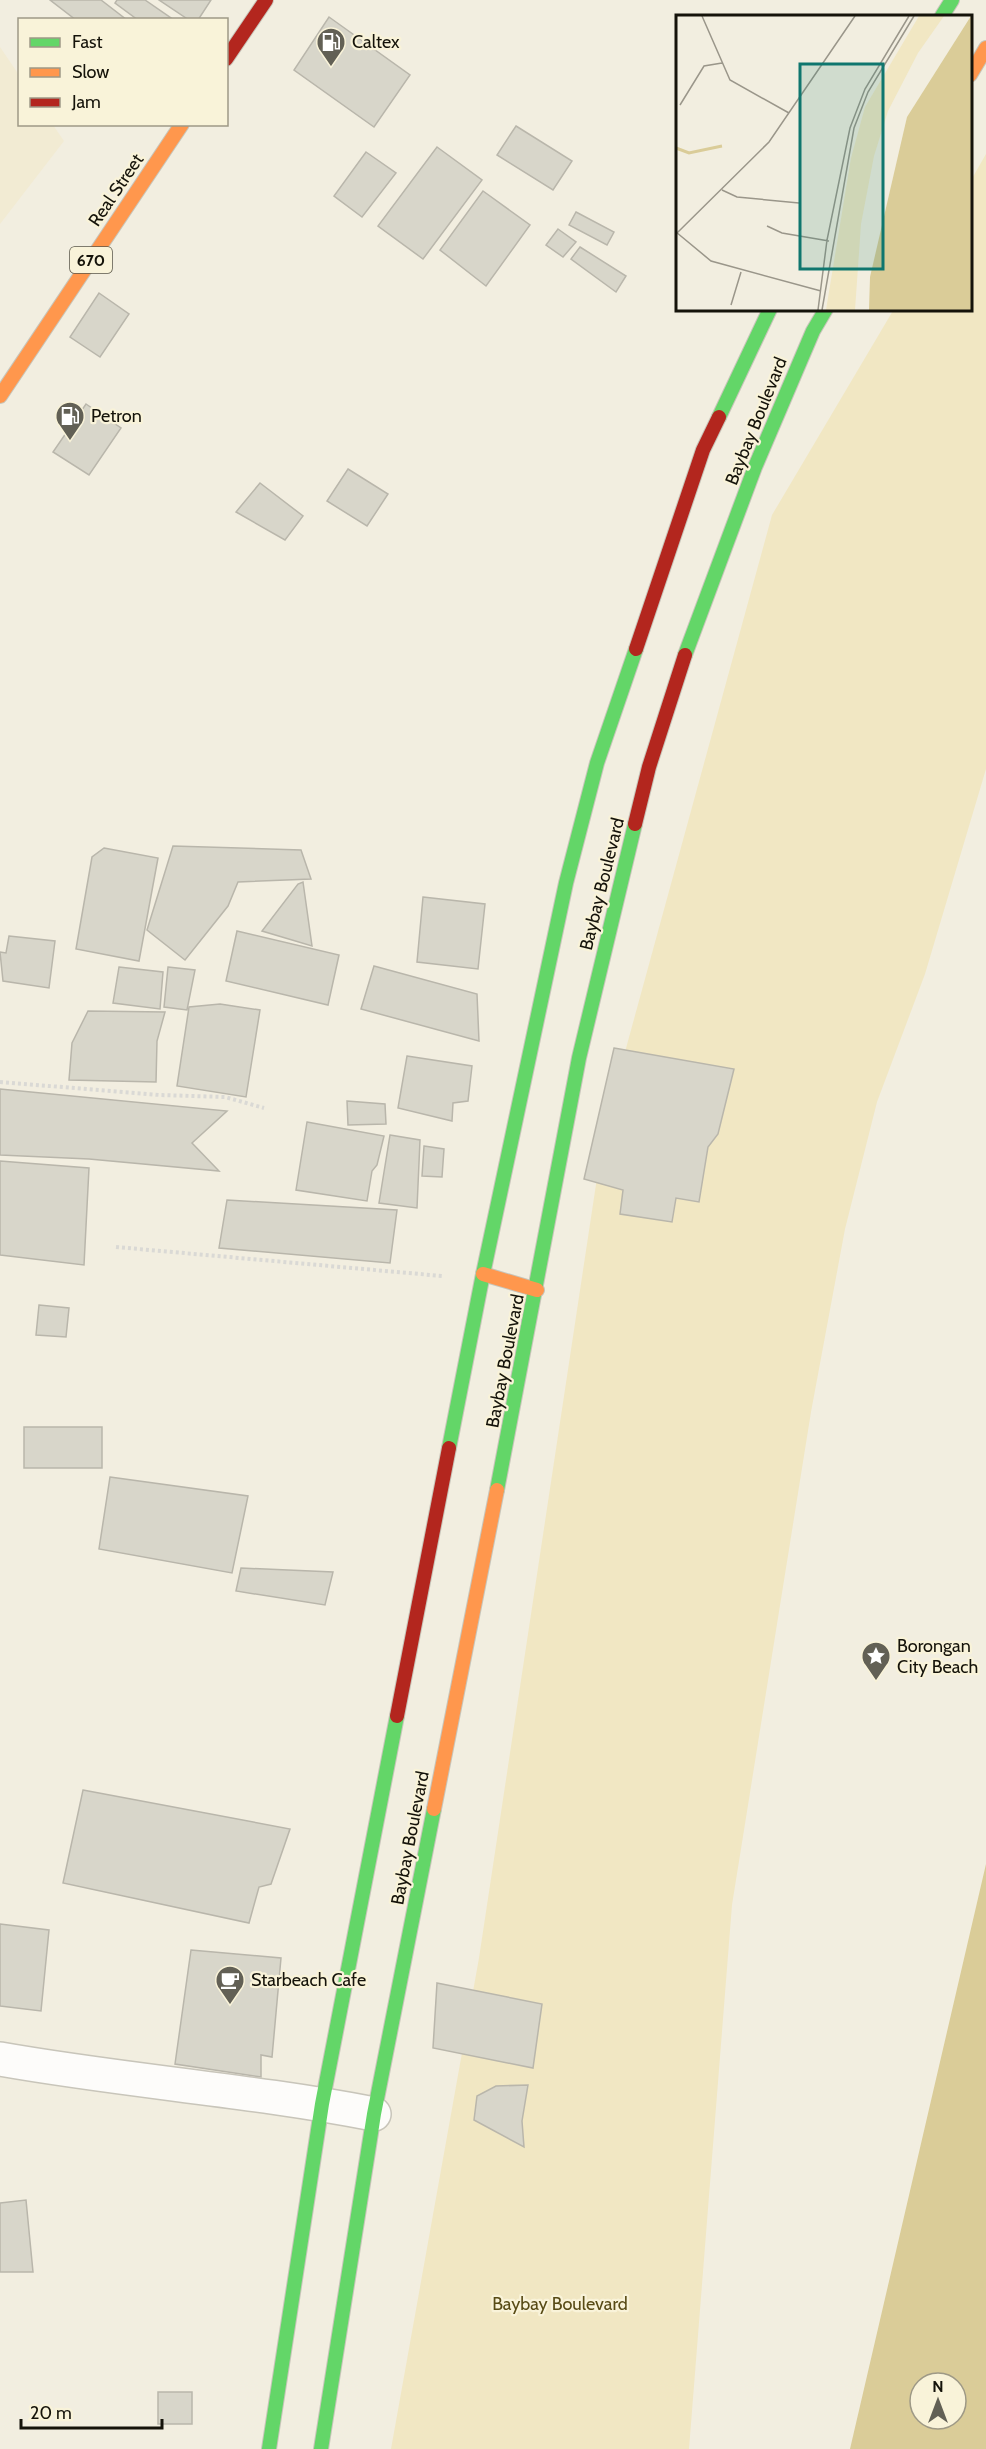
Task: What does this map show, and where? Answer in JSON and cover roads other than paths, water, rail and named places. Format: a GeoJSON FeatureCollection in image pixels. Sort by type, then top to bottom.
{"type":"FeatureCollection","features":[{"type":"Feature","properties":{"kind":"street"},"geometry":{"type":"LineString","coordinates":[[228,55],[266,0]]}},
{"type":"Feature","properties":{"kind":"street"},"geometry":{"type":"LineString","coordinates":[[943,15],[952,0]]}},
{"type":"Feature","properties":{"kind":"street"},"geometry":{"type":"LineString","coordinates":[[971,72],[986,48]]}},
{"type":"Feature","properties":{"kind":"street","name":"Real Street"},"geometry":{"type":"LineString","coordinates":[[0,396],[181,126]]}},
{"type":"Feature","properties":{"kind":"street","name":"Baybay Boulevard"},"geometry":{"type":"LineString","coordinates":[[269,2449],[322,2104],[482,1277],[566,883],[597,763],[703,450],[770,310]]}},
{"type":"Feature","properties":{"kind":"street","name":"Baybay Boulevard"},"geometry":{"type":"LineString","coordinates":[[321,2449],[374,2114],[537,1290],[579,1059],[649,767],[694,628],[809,328],[825,310]]}},
{"type":"Feature","properties":{"kind":"street"},"geometry":{"type":"LineString","coordinates":[[482,1277],[537,1290]]}},
{"type":"Feature","properties":{"kind":"street"},"geometry":{"type":"LineString","coordinates":[[0,2059],[56,2069],[322,2104],[374,2114]]}},
{"type":"Feature","properties":{"kind":"place","name":"Caltex"},"geometry":{"type":"Point","coordinates":[331,68]}},
{"type":"Feature","properties":{"kind":"place","name":"Petron"},"geometry":{"type":"Point","coordinates":[70,442]}},
{"type":"Feature","properties":{"kind":"place","name":"Borongan City Beach"},"geometry":{"type":"Point","coordinates":[876,1682]}},
{"type":"Feature","properties":{"kind":"place","name":"Starbeach Cafe"},"geometry":{"type":"Point","coordinates":[230,2006]}}]}
